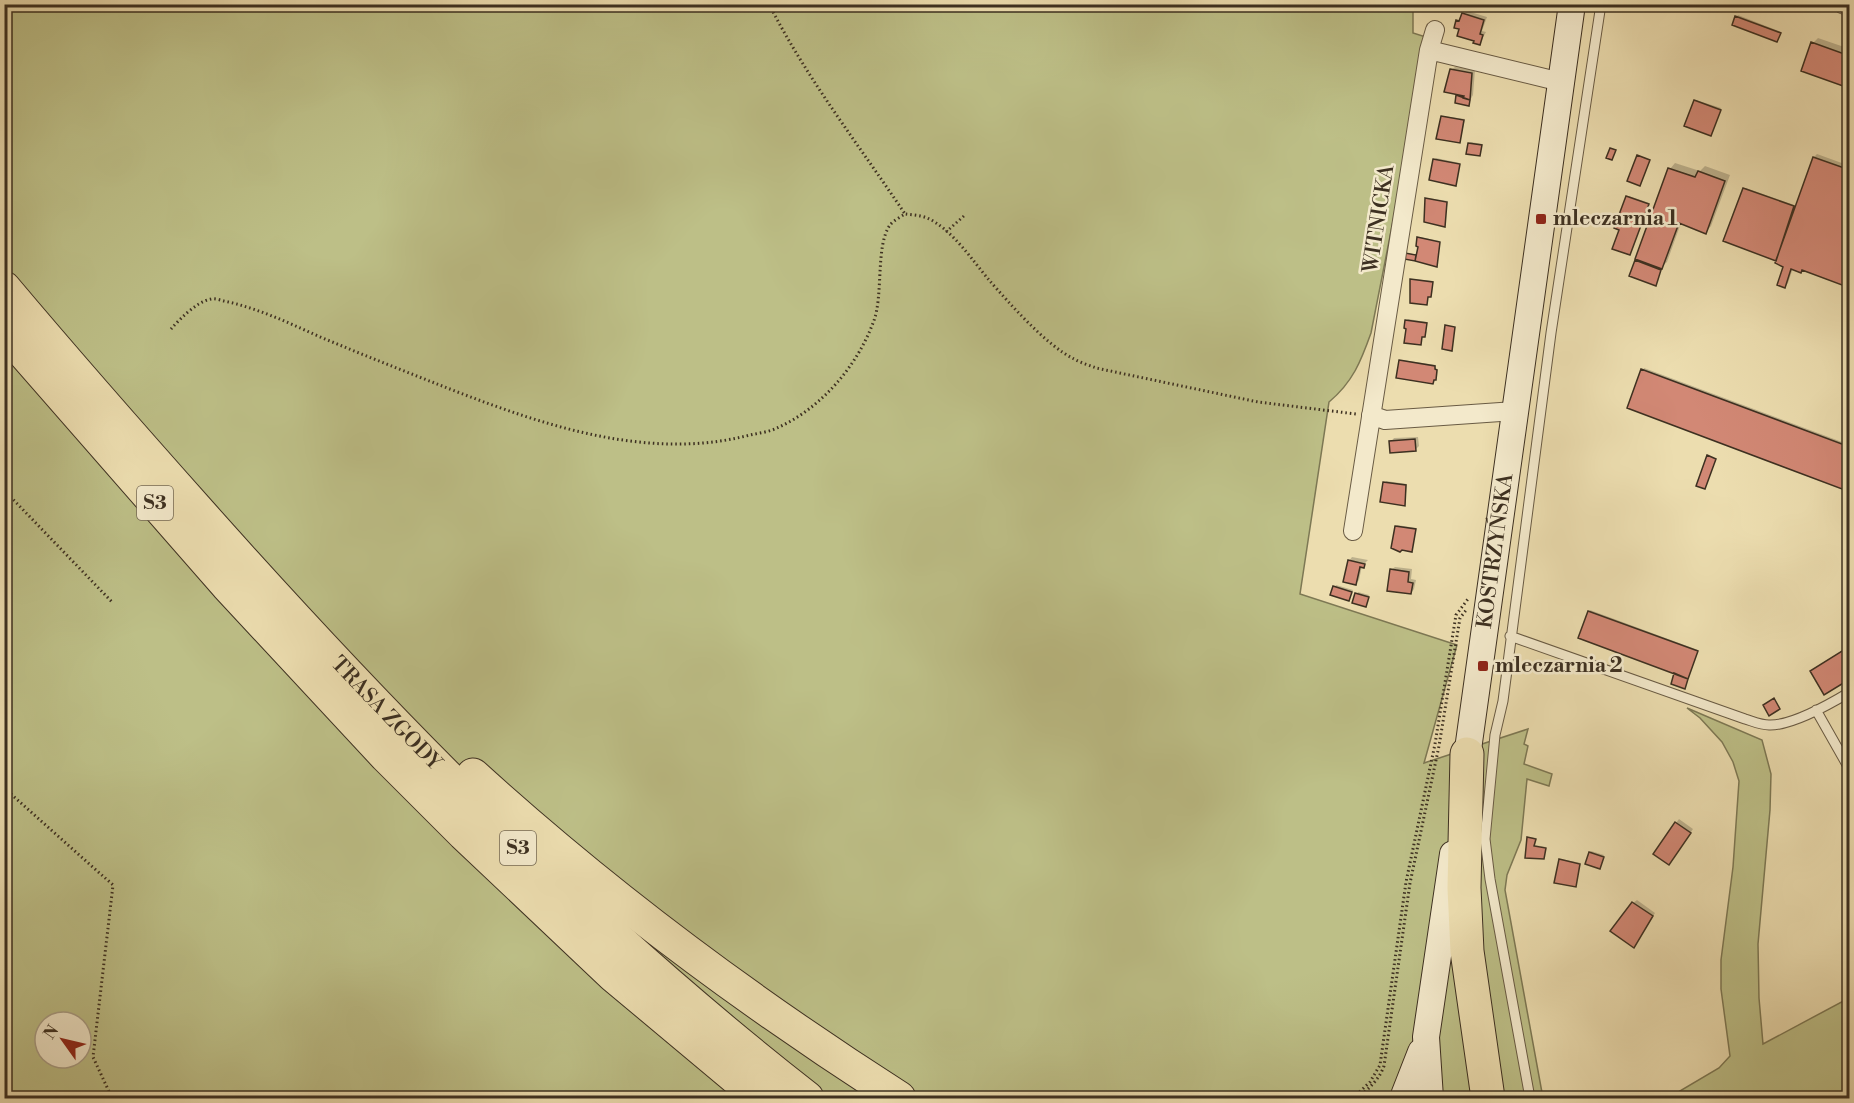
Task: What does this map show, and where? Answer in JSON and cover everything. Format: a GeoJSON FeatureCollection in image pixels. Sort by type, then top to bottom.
{"type":"FeatureCollection","features":[{"type":"Feature","properties":{"kind":"highway","name":"TRASA ZGODY"},"geometry":{"type":"LineString","coordinates":[[4,288],[77,374],[253,572],[325,651],[484,815],[628,949],[711,1022],[807,1098]]}},
{"type":"Feature","properties":{"kind":"highway","name":"TRASA ZGODY"},"geometry":{"type":"LineString","coordinates":[[4,330],[124,469],[307,674],[464,834],[613,975],[760,1098]]}},
{"type":"Feature","properties":{"kind":"highway"},"geometry":{"type":"LineString","coordinates":[[253,572],[334,642],[419,726],[496,796],[586,872],[744,994],[899,1098]]}},
{"type":"Feature","properties":{"kind":"highway"},"geometry":{"type":"LineString","coordinates":[[1467,754],[1464,888],[1467,951],[1488,1098]]}},
{"type":"Feature","properties":{"kind":"highway"},"geometry":{"type":"LineString","coordinates":[[613,975],[688,1056],[736,1098]]}},
{"type":"Feature","properties":{"kind":"main road","name":"KOSTRZYŃSKA"},"geometry":{"type":"LineString","coordinates":[[1430,1098],[1426,1037],[1572,4]]}},
{"type":"Feature","properties":{"kind":"main road"},"geometry":{"type":"LineString","coordinates":[[1403,1098],[1426,1037]]}},
{"type":"Feature","properties":{"kind":"street"},"geometry":{"type":"LineString","coordinates":[[1842,4],[1850,7]]}},
{"type":"Feature","properties":{"kind":"street","name":"WITNICKA"},"geometry":{"type":"LineString","coordinates":[[1353,531],[1429,50],[1435,30]]}},
{"type":"Feature","properties":{"kind":"street"},"geometry":{"type":"LineString","coordinates":[[1429,50],[1561,82]]}},
{"type":"Feature","properties":{"kind":"street"},"geometry":{"type":"LineString","coordinates":[[1371,415],[1385,420],[1515,411]]}},
{"type":"Feature","properties":{"kind":"lane"},"geometry":{"type":"LineString","coordinates":[[1530,1098],[1490,879],[1485,839],[1494,735],[1503,701],[1551,333],[1601,4]]}},
{"type":"Feature","properties":{"kind":"lane"},"geometry":{"type":"LineString","coordinates":[[1510,636],[1745,719],[1769,725],[1788,722],[1830,704],[1850,692]]}},
{"type":"Feature","properties":{"kind":"lane"},"geometry":{"type":"LineString","coordinates":[[1816,710],[1850,770]]}},
{"type":"Feature","properties":{"kind":"path"},"geometry":{"type":"LineString","coordinates":[[769,4],[784,35],[820,92],[904,214],[927,218],[958,242],[990,281],[1055,347],[1074,359],[1096,368],[1258,402],[1371,415]]}},
{"type":"Feature","properties":{"kind":"path"},"geometry":{"type":"LineString","coordinates":[[171,329],[180,319],[212,298],[242,304],[359,354],[499,409],[562,428],[659,444],[693,445],[728,441],[776,429],[801,415],[832,391],[860,349],[873,323],[878,303],[886,233],[890,225],[904,214]]}},
{"type":"Feature","properties":{"kind":"path"},"geometry":{"type":"LineString","coordinates":[[946,232],[965,214]]}},
{"type":"Feature","properties":{"kind":"path"},"geometry":{"type":"LineString","coordinates":[[4,490],[112,603]]}},
{"type":"Feature","properties":{"kind":"path"},"geometry":{"type":"LineString","coordinates":[[1353,1098],[1371,1082],[1380,1065],[1406,882],[1435,744],[1456,615],[1474,592]]}},
{"type":"Feature","properties":{"kind":"path"},"geometry":{"type":"LineString","coordinates":[[1359,1098],[1374,1084],[1384,1066],[1410,884],[1438,746],[1460,618],[1472,602]]}},
{"type":"Feature","properties":{"kind":"path"},"geometry":{"type":"LineString","coordinates":[[4,788],[113,885],[93,1058],[112,1098]]}},
{"type":"Feature","properties":{"kind":"green space"},"geometry":{"type":"Polygon","coordinates":[[[5,5],[1413,5],[1413,33],[1429,38],[1371,333],[1355,370],[1344,387],[1329,402],[1300,594],[1457,645],[1424,763],[1528,729],[1524,744],[1528,746],[1524,764],[1552,774],[1549,786],[1527,779],[1521,840],[1507,875],[1505,890],[1543,1098],[5,1098],[5,5]]]}},
{"type":"Feature","properties":{"kind":"green space"},"geometry":{"type":"Polygon","coordinates":[[[1687,708],[1762,740],[1771,774],[1758,944],[1763,1044],[1849,998],[1849,1098],[1668,1098],[1719,1068],[1730,1056],[1721,989],[1721,960],[1733,867],[1739,781],[1733,762],[1722,742],[1700,718],[1687,708]]]}},
{"type":"Feature","properties":{"kind":"building"},"geometry":{"type":"Polygon","coordinates":[[[1462,13],[1484,20],[1480,45],[1457,36],[1459,29],[1454,28],[1456,20],[1459,21],[1462,13]]]}},
{"type":"Feature","properties":{"kind":"building"},"geometry":{"type":"Polygon","coordinates":[[[1735,16],[1781,33],[1777,42],[1732,25],[1735,16]]]}},
{"type":"Feature","properties":{"kind":"building"},"geometry":{"type":"Polygon","coordinates":[[[1811,42],[1850,56],[1850,91],[1846,90],[1846,87],[1801,71],[1811,42]]]}},
{"type":"Feature","properties":{"kind":"building"},"geometry":{"type":"Polygon","coordinates":[[[1450,69],[1472,73],[1470,100],[1463,98],[1464,96],[1444,92],[1450,69]]]}},
{"type":"Feature","properties":{"kind":"building"},"geometry":{"type":"Polygon","coordinates":[[[1456,95],[1470,100],[1469,106],[1455,103],[1456,95]]]}},
{"type":"Feature","properties":{"kind":"building"},"geometry":{"type":"Polygon","coordinates":[[[1694,100],[1721,110],[1711,136],[1684,126],[1694,100]]]}},
{"type":"Feature","properties":{"kind":"building"},"geometry":{"type":"Polygon","coordinates":[[[1441,116],[1464,120],[1460,143],[1436,139],[1441,116]]]}},
{"type":"Feature","properties":{"kind":"building"},"geometry":{"type":"Polygon","coordinates":[[[1468,143],[1482,145],[1480,156],[1466,154],[1468,143]]]}},
{"type":"Feature","properties":{"kind":"building"},"geometry":{"type":"Polygon","coordinates":[[[1610,148],[1616,150],[1612,160],[1606,158],[1610,148]]]}},
{"type":"Feature","properties":{"kind":"building"},"geometry":{"type":"Polygon","coordinates":[[[1637,155],[1650,160],[1640,186],[1627,181],[1637,155]]]}},
{"type":"Feature","properties":{"kind":"building"},"geometry":{"type":"Polygon","coordinates":[[[1813,157],[1850,170],[1850,288],[1802,270],[1801,273],[1791,269],[1785,288],[1777,285],[1783,267],[1775,263],[1813,157]]]}},
{"type":"Feature","properties":{"kind":"building"},"geometry":{"type":"Polygon","coordinates":[[[1433,159],[1460,164],[1456,186],[1429,180],[1433,159]]]}},
{"type":"Feature","properties":{"kind":"building"},"geometry":{"type":"Polygon","coordinates":[[[1668,168],[1695,177],[1698,171],[1725,181],[1706,234],[1679,223],[1662,269],[1635,259],[1668,168]]]}},
{"type":"Feature","properties":{"kind":"building"},"geometry":{"type":"Polygon","coordinates":[[[1743,188],[1794,206],[1776,261],[1723,241],[1743,188]]]}},
{"type":"Feature","properties":{"kind":"building"},"geometry":{"type":"Polygon","coordinates":[[[1626,196],[1649,204],[1630,255],[1612,249],[1619,230],[1614,228],[1626,196]]]}},
{"type":"Feature","properties":{"kind":"building"},"geometry":{"type":"Polygon","coordinates":[[[1425,198],[1447,202],[1445,227],[1424,222],[1425,198]]]}},
{"type":"Feature","properties":{"kind":"building"},"geometry":{"type":"Polygon","coordinates":[[[1417,237],[1440,242],[1437,267],[1415,261],[1418,247],[1416,246],[1417,237]]]}},
{"type":"Feature","properties":{"kind":"building"},"geometry":{"type":"Polygon","coordinates":[[[1405,253],[1416,255],[1415,261],[1404,259],[1405,253]]]}},
{"type":"Feature","properties":{"kind":"building"},"geometry":{"type":"Polygon","coordinates":[[[1635,260],[1661,270],[1656,286],[1629,276],[1635,260]]]}},
{"type":"Feature","properties":{"kind":"building"},"geometry":{"type":"Polygon","coordinates":[[[1410,279],[1433,282],[1431,297],[1428,297],[1427,305],[1410,303],[1410,279]]]}},
{"type":"Feature","properties":{"kind":"building"},"geometry":{"type":"Polygon","coordinates":[[[1405,320],[1427,323],[1421,345],[1404,343],[1405,320]]]}},
{"type":"Feature","properties":{"kind":"building"},"geometry":{"type":"Polygon","coordinates":[[[1445,325],[1455,327],[1452,351],[1442,349],[1445,325]]]}},
{"type":"Feature","properties":{"kind":"building"},"geometry":{"type":"Polygon","coordinates":[[[1399,360],[1435,366],[1436,380],[1433,384],[1396,378],[1399,360]]]}},
{"type":"Feature","properties":{"kind":"building"},"geometry":{"type":"Polygon","coordinates":[[[1641,369],[1850,447],[1850,492],[1627,408],[1641,369]]]}},
{"type":"Feature","properties":{"kind":"building"},"geometry":{"type":"Polygon","coordinates":[[[1415,439],[1416,451],[1390,453],[1389,441],[1415,439]]]}},
{"type":"Feature","properties":{"kind":"building"},"geometry":{"type":"Polygon","coordinates":[[[1707,455],[1716,459],[1705,489],[1696,486],[1707,455]]]}},
{"type":"Feature","properties":{"kind":"building"},"geometry":{"type":"Polygon","coordinates":[[[1383,482],[1406,485],[1405,506],[1380,502],[1383,482]]]}},
{"type":"Feature","properties":{"kind":"building"},"geometry":{"type":"Polygon","coordinates":[[[1395,526],[1416,529],[1412,552],[1402,550],[1400,552],[1391,548],[1395,526]]]}},
{"type":"Feature","properties":{"kind":"building"},"geometry":{"type":"Polygon","coordinates":[[[1348,560],[1365,564],[1364,568],[1360,567],[1356,585],[1343,582],[1348,560]]]}},
{"type":"Feature","properties":{"kind":"building"},"geometry":{"type":"Polygon","coordinates":[[[1390,569],[1409,572],[1408,582],[1413,583],[1411,594],[1387,591],[1390,569]]]}},
{"type":"Feature","properties":{"kind":"building"},"geometry":{"type":"Polygon","coordinates":[[[1333,586],[1352,592],[1349,601],[1330,595],[1333,586]]]}},
{"type":"Feature","properties":{"kind":"building"},"geometry":{"type":"Polygon","coordinates":[[[1355,593],[1369,597],[1366,607],[1352,603],[1355,593]]]}},
{"type":"Feature","properties":{"kind":"building"},"geometry":{"type":"Polygon","coordinates":[[[1588,611],[1698,651],[1688,679],[1578,638],[1588,611]]]}},
{"type":"Feature","properties":{"kind":"building"},"geometry":{"type":"Polygon","coordinates":[[[1850,646],[1850,679],[1824,695],[1810,671],[1850,646]]]}},
{"type":"Feature","properties":{"kind":"building"},"geometry":{"type":"Polygon","coordinates":[[[1674,673],[1688,679],[1685,689],[1671,684],[1674,673]]]}},
{"type":"Feature","properties":{"kind":"building"},"geometry":{"type":"Polygon","coordinates":[[[1774,698],[1780,709],[1769,716],[1763,705],[1774,698]]]}},
{"type":"Feature","properties":{"kind":"building"},"geometry":{"type":"Polygon","coordinates":[[[1675,822],[1691,833],[1669,865],[1653,854],[1675,822]]]}},
{"type":"Feature","properties":{"kind":"building"},"geometry":{"type":"Polygon","coordinates":[[[1527,837],[1536,839],[1534,846],[1546,848],[1544,859],[1525,858],[1527,837]]]}},
{"type":"Feature","properties":{"kind":"building"},"geometry":{"type":"Polygon","coordinates":[[[1589,852],[1604,857],[1600,869],[1585,864],[1589,852]]]}},
{"type":"Feature","properties":{"kind":"building"},"geometry":{"type":"Polygon","coordinates":[[[1559,859],[1580,864],[1576,887],[1554,883],[1559,859]]]}},
{"type":"Feature","properties":{"kind":"building"},"geometry":{"type":"Polygon","coordinates":[[[1632,902],[1653,916],[1634,948],[1610,931],[1632,902]]]}},
{"type":"Feature","properties":{"kind":"place","name":"mleczarnia 1"},"geometry":{"type":"Point","coordinates":[1541,219]}},
{"type":"Feature","properties":{"kind":"place","name":"mleczarnia 2"},"geometry":{"type":"Point","coordinates":[1483,666]}}]}
